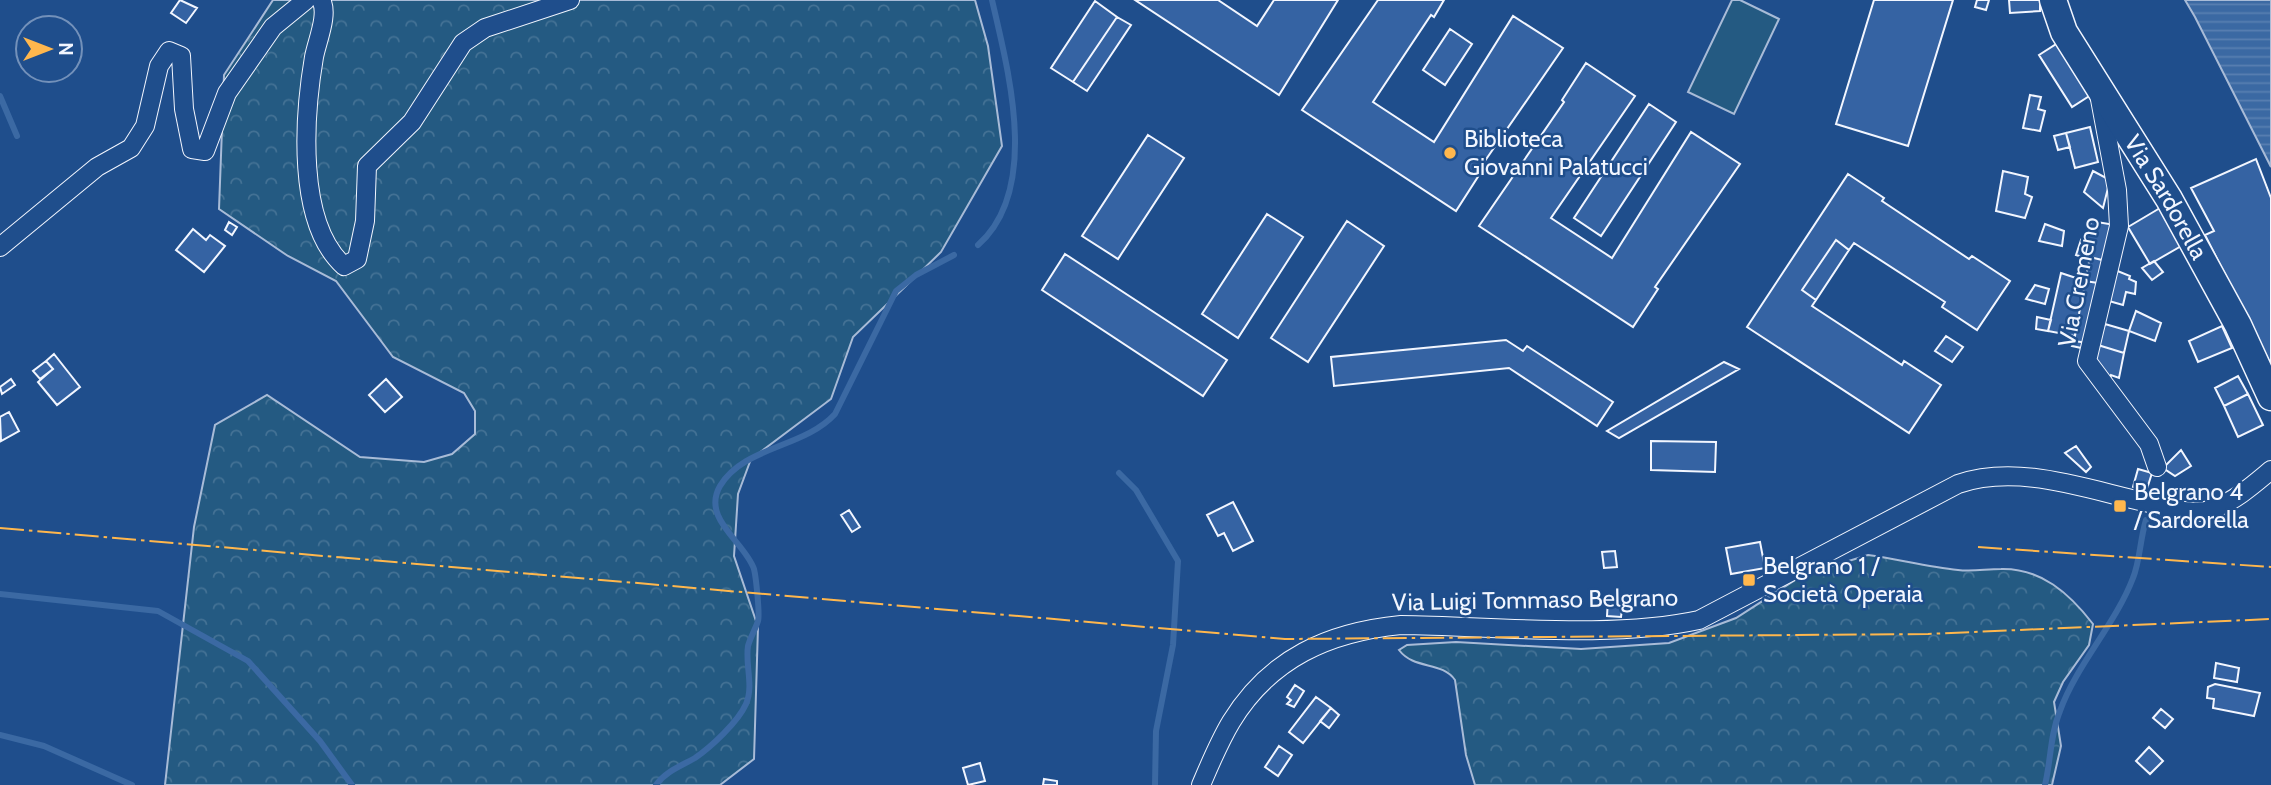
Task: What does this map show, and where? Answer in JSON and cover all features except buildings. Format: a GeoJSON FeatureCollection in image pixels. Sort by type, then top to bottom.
{"type":"FeatureCollection","features":[{"type":"Feature","properties":{"kind":"main road","name":"Via Sardorella"},"geometry":{"type":"LineString","coordinates":[[2053,0],[2064,32],[2169,199],[2238,325],[2271,397]]}},
{"type":"Feature","properties":{"kind":"street"},"geometry":{"type":"LineString","coordinates":[[0,247],[97,167],[131,148],[145,126],[159,66],[169,51],[181,56],[183,63],[184,109],[192,149],[205,150],[227,93],[273,27],[306,0]]}},
{"type":"Feature","properties":{"kind":"street"},"geometry":{"type":"LineString","coordinates":[[321,0],[323,19],[314,59],[305,151],[318,227],[332,256],[344,267],[357,260],[361,246],[367,166],[412,122],[463,43],[485,28],[570,0]]}},
{"type":"Feature","properties":{"kind":"street","name":"Via Cremeno"},"geometry":{"type":"LineString","coordinates":[[2098,87],[2117,190],[2119,226],[2087,361],[2149,444],[2157,467]]}},
{"type":"Feature","properties":{"kind":"street","name":"Via Luigi Tommaso Belgrano"},"geometry":{"type":"LineString","coordinates":[[1200,785],[1230,724],[1244,703],[1281,667],[1323,640],[1373,628],[1401,625],[1594,628],[1672,626],[1699,620],[1958,484],[1983,475],[2021,476],[2201,511],[2244,493],[2271,470]]}},
{"type":"Feature","properties":{"kind":"green space"},"geometry":{"type":"Polygon","coordinates":[[[273,0],[975,0],[988,46],[1002,146],[941,252],[853,337],[831,399],[751,459],[738,494],[734,556],[758,627],[754,759],[720,785],[165,785],[194,527],[215,425],[267,395],[360,457],[424,462],[452,454],[475,434],[475,411],[464,393],[393,357],[336,281],[288,256],[219,209],[224,75],[273,0]]]}},
{"type":"Feature","properties":{"kind":"green space"},"geometry":{"type":"Polygon","coordinates":[[[1732,0],[1740,0],[1779,19],[1734,114],[1688,92],[1732,0]]]}},
{"type":"Feature","properties":{"kind":"green space"},"geometry":{"type":"Polygon","coordinates":[[[1868,555],[1958,570],[2001,569],[2029,573],[2053,584],[2074,602],[2093,624],[2089,645],[2063,682],[2054,702],[2061,746],[2052,785],[1475,785],[1466,755],[1455,680],[1443,670],[1412,660],[1399,650],[1407,645],[1456,642],[1581,649],[1669,643],[1736,618],[1803,575],[1868,555]]]}},
{"type":"Feature","properties":{"kind":"shaded area"},"geometry":{"type":"Polygon","coordinates":[[[2185,0],[2271,0],[2271,167],[2195,17],[2185,0]]]}},
{"type":"Feature","properties":{"kind":"waterway"},"geometry":{"type":"LineString","coordinates":[[978,245],[997,221],[1009,193],[1014,161],[1015,128],[1011,94],[992,0]]}},
{"type":"Feature","properties":{"kind":"waterway"},"geometry":{"type":"LineString","coordinates":[[0,96],[17,136]]}},
{"type":"Feature","properties":{"kind":"waterway"},"geometry":{"type":"LineString","coordinates":[[656,785],[669,772],[695,758],[716,741],[737,718],[748,697],[748,646],[758,617],[756,580],[749,559],[720,520],[716,509],[720,486],[744,463],[807,434],[835,414],[896,291],[916,275],[954,255]]}},
{"type":"Feature","properties":{"kind":"waterway"},"geometry":{"type":"LineString","coordinates":[[1119,473],[1136,490],[1178,561],[1173,645],[1156,731],[1155,785]]}},
{"type":"Feature","properties":{"kind":"waterway"},"geometry":{"type":"LineString","coordinates":[[2045,785],[2054,729],[2060,711],[2076,677],[2125,595],[2135,571],[2146,520]]}},
{"type":"Feature","properties":{"kind":"waterway"},"geometry":{"type":"LineString","coordinates":[[0,594],[158,611],[248,661],[320,741],[352,785]]}},
{"type":"Feature","properties":{"kind":"waterway"},"geometry":{"type":"LineString","coordinates":[[0,735],[44,746],[132,785]]}},
{"type":"Feature","properties":{"kind":"power"},"geometry":{"type":"LineString","coordinates":[[0,528],[1285,639],[1928,634],[2271,619]]}},
{"type":"Feature","properties":{"kind":"power"},"geometry":{"type":"LineString","coordinates":[[1978,547],[2271,567]]}},
{"type":"Feature","properties":{"kind":"place","name":"Biblioteca Giovanni Palatucci"},"geometry":{"type":"Point","coordinates":[1450,153]}},
{"type":"Feature","properties":{"kind":"place","name":"Belgrano 4 / Sardorella"},"geometry":{"type":"Point","coordinates":[2120,506]}},
{"type":"Feature","properties":{"kind":"place","name":"Belgrano 1 / Società Operaia"},"geometry":{"type":"Point","coordinates":[1749,580]}}]}
